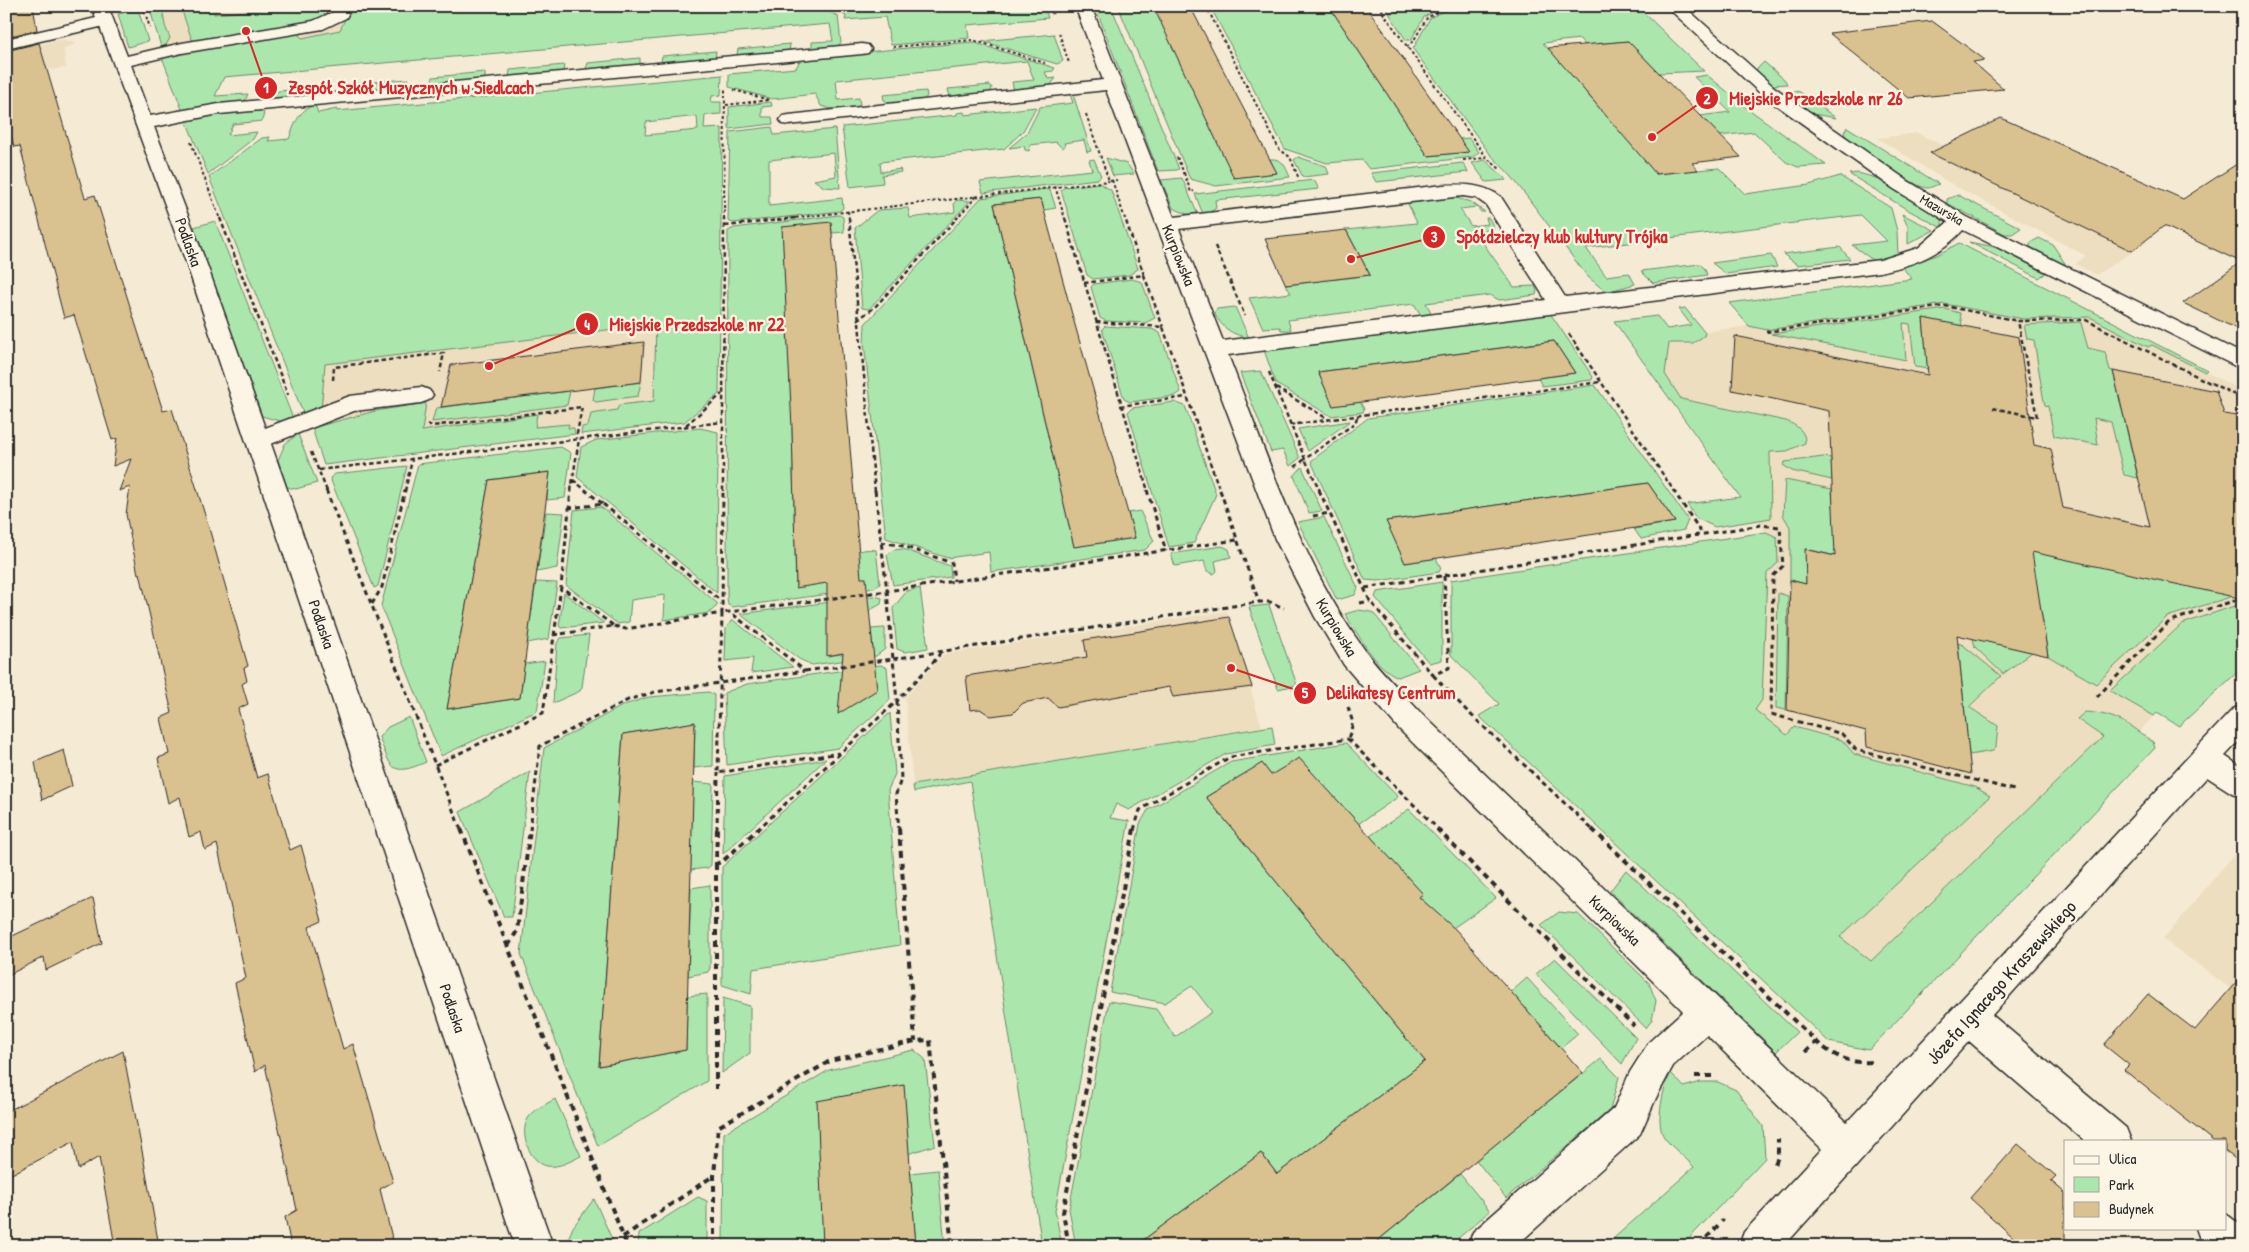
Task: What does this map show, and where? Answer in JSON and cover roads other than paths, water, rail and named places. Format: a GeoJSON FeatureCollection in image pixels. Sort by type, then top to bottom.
{"type":"FeatureCollection","features":[{"type":"Feature","properties":{"kind":"street"},"geometry":{"type":"LineString","coordinates":[[122,62],[172,50],[317,25],[340,15],[344,6]]}},
{"type":"Feature","properties":{"kind":"street","name":"Kurpiowska"},"geometry":{"type":"LineString","coordinates":[[1083,6],[1288,539],[1325,610],[1354,657],[1409,720],[1848,1148]]}},
{"type":"Feature","properties":{"kind":"street","name":"Mazurska"},"geometry":{"type":"LineString","coordinates":[[1674,6],[1758,84],[1808,122],[1901,185],[1960,221],[2243,363]]}},
{"type":"Feature","properties":{"kind":"street"},"geometry":{"type":"LineString","coordinates":[[6,44],[103,14]]}},
{"type":"Feature","properties":{"kind":"street","name":"Podlaska"},"geometry":{"type":"LineString","coordinates":[[103,14],[197,265],[534,1246]]}},
{"type":"Feature","properties":{"kind":"street"},"geometry":{"type":"LineString","coordinates":[[145,123],[219,109],[862,49]]}},
{"type":"Feature","properties":{"kind":"street"},"geometry":{"type":"LineString","coordinates":[[789,120],[1113,84]]}},
{"type":"Feature","properties":{"kind":"street"},"geometry":{"type":"LineString","coordinates":[[1167,224],[1443,191],[1462,190],[1482,193],[1490,198],[1499,208],[1554,305]]}},
{"type":"Feature","properties":{"kind":"street"},"geometry":{"type":"LineString","coordinates":[[1216,349],[1554,305],[1880,266],[1914,259],[1932,250],[1960,221]]}},
{"type":"Feature","properties":{"kind":"street"},"geometry":{"type":"LineString","coordinates":[[258,440],[350,404],[429,397]]}},
{"type":"Feature","properties":{"kind":"street","name":"Józefa Ignacego Kraszewskiego"},"geometry":{"type":"LineString","coordinates":[[1758,1246],[2243,717]]}},
{"type":"Feature","properties":{"kind":"street"},"geometry":{"type":"LineString","coordinates":[[2205,759],[2243,784]]}},
{"type":"Feature","properties":{"kind":"street"},"geometry":{"type":"LineString","coordinates":[[1487,1246],[1627,1121],[1661,1054],[1708,1011]]}},
{"type":"Feature","properties":{"kind":"street"},"geometry":{"type":"LineString","coordinates":[[1968,1017],[2112,1140]]}},
{"type":"Feature","properties":{"kind":"street"},"geometry":{"type":"LineString","coordinates":[[2217,1230],[2235,1246]]}},
{"type":"Feature","properties":{"kind":"place","name":"Zespół Szkół Muzycznych w Siedlcach"},"geometry":{"type":"Point","coordinates":[246,31]}},
{"type":"Feature","properties":{"kind":"place","name":"Miejskie Przedszkole nr 26"},"geometry":{"type":"Point","coordinates":[1652,137]}},
{"type":"Feature","properties":{"kind":"place","name":"Spółdzielczy klub kultury Trójka"},"geometry":{"type":"Point","coordinates":[1351,259]}},
{"type":"Feature","properties":{"kind":"place","name":"Miejskie Przedszkole nr 22"},"geometry":{"type":"Point","coordinates":[489,366]}},
{"type":"Feature","properties":{"kind":"place","name":"Delikatesy Centrum"},"geometry":{"type":"Point","coordinates":[1231,668]}}]}
